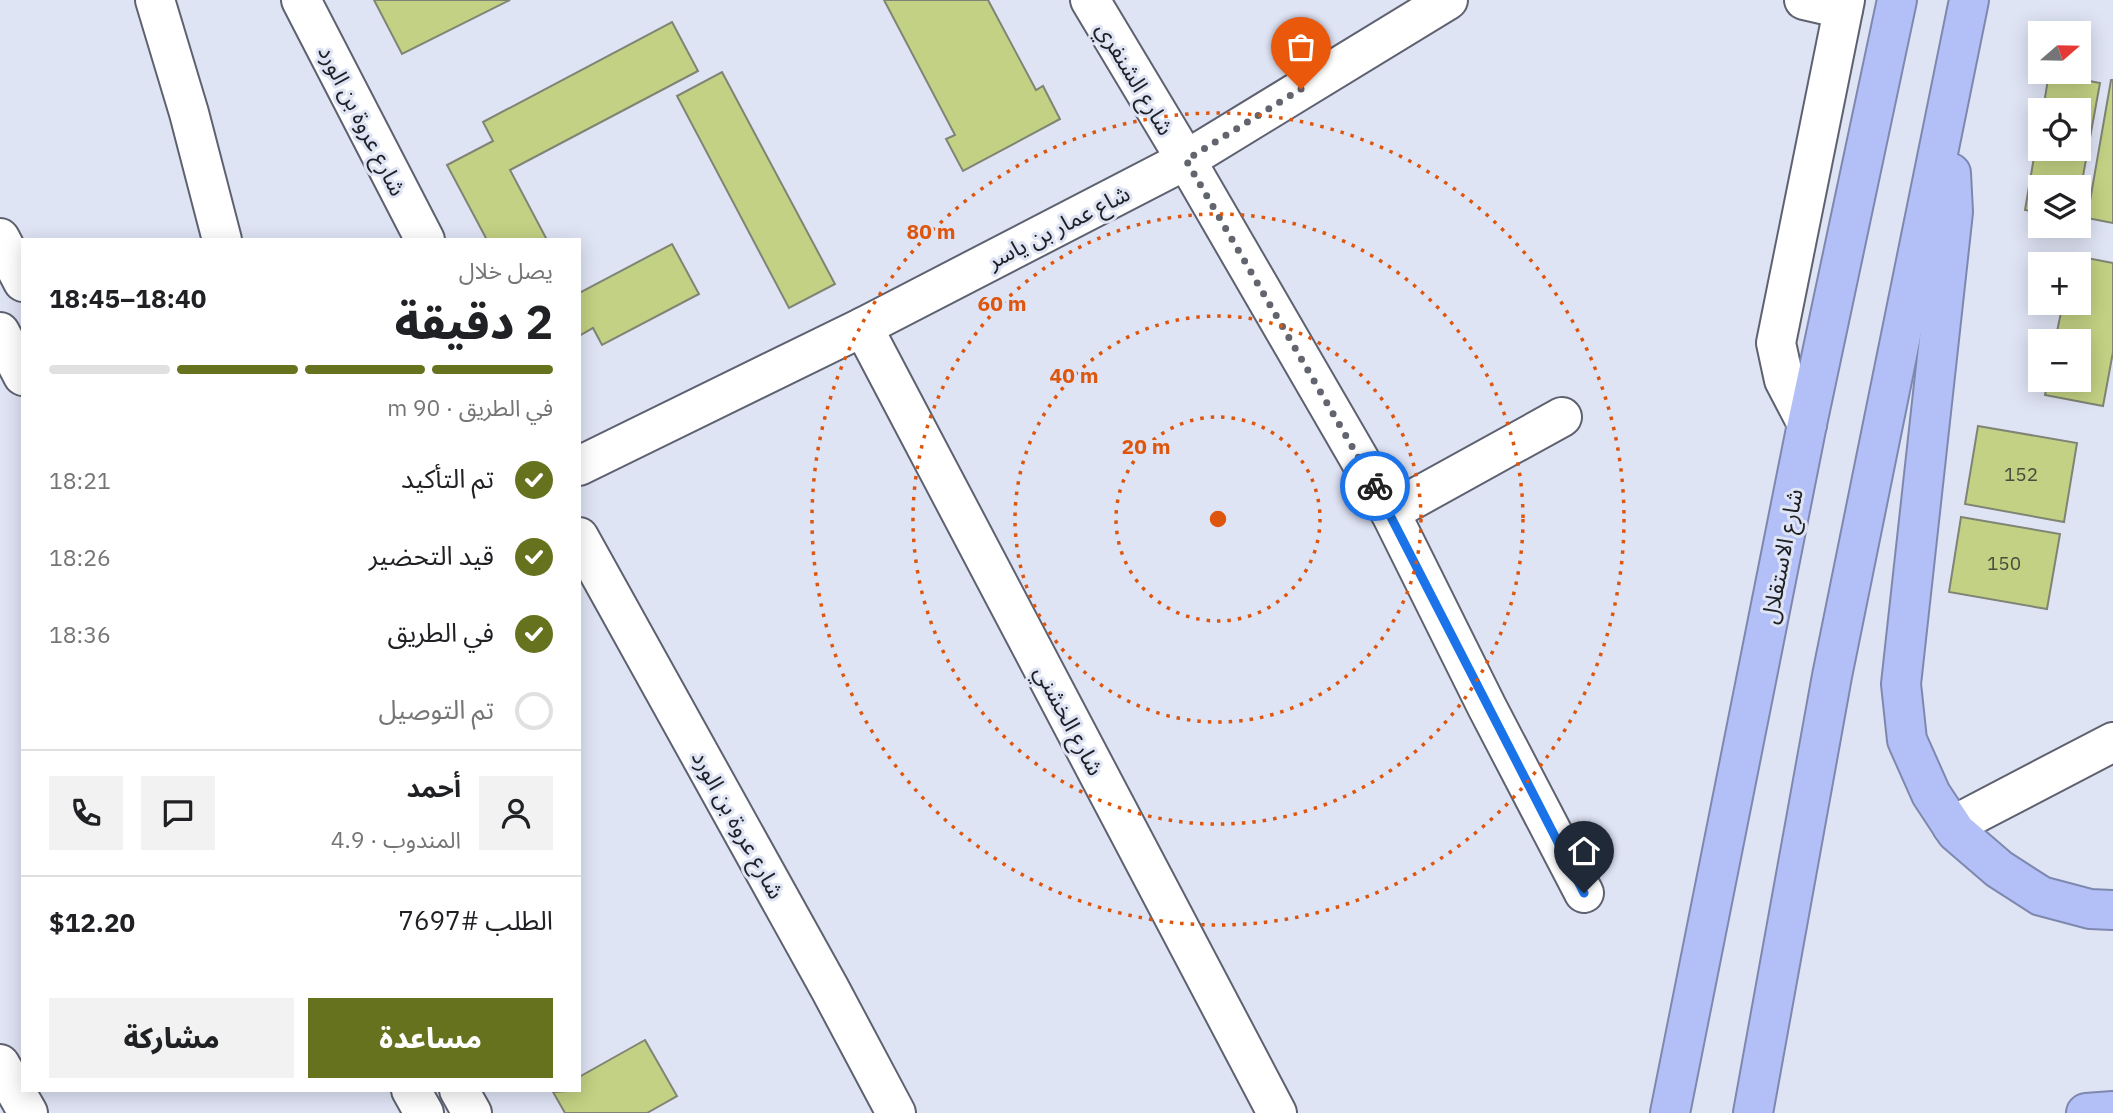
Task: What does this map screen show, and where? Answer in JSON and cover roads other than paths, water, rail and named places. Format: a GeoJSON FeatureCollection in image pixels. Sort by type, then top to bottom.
{"type":"FeatureCollection","features":[{"type":"Feature","properties":{"kind":"highway","name":"شارع الاستقلال"},"geometry":{"type":"LineString","coordinates":[[1670,1113],[1807,424],[1897,0]]}},
{"type":"Feature","properties":{"kind":"highway"},"geometry":{"type":"LineString","coordinates":[[1753,1113],[1832,676],[1969,0]]}},
{"type":"Feature","properties":{"kind":"highway"},"geometry":{"type":"LineString","coordinates":[[1948,106],[1953,212],[1901,684],[1907,740],[1931,794],[1956,832],[1999,869],[2040,895],[2090,909],[2113,910]]}},
{"type":"Feature","properties":{"kind":"highway"},"geometry":{"type":"LineString","coordinates":[[2086,1113],[2113,1111]]}},
{"type":"Feature","properties":{"kind":"street"},"geometry":{"type":"LineString","coordinates":[[155,0],[189,113],[221,238]]}},
{"type":"Feature","properties":{"kind":"street","name":"شارع عروة بن الورد"},"geometry":{"type":"LineString","coordinates":[[302,0],[424,238]]}},
{"type":"Feature","properties":{"kind":"street","name":"شارع الشنفري"},"geometry":{"type":"LineString","coordinates":[[1090,0],[1390,512],[1584,893]]}},
{"type":"Feature","properties":{"kind":"street"},"geometry":{"type":"LineString","coordinates":[[1804,0],[1844,5],[1776,343],[1784,380],[1807,424]]}},
{"type":"Feature","properties":{"kind":"street","name":"شاع عمار بن ياسر"},"geometry":{"type":"LineString","coordinates":[[581,465],[863,327],[1186,160],[1441,2]]}},
{"type":"Feature","properties":{"kind":"street"},"geometry":{"type":"LineString","coordinates":[[0,239],[21,278]]}},
{"type":"Feature","properties":{"kind":"street","name":"شارع الخشني"},"geometry":{"type":"LineString","coordinates":[[863,327],[1277,1113]]}},
{"type":"Feature","properties":{"kind":"street"},"geometry":{"type":"LineString","coordinates":[[0,332],[21,372]]}},
{"type":"Feature","properties":{"kind":"street"},"geometry":{"type":"LineString","coordinates":[[1390,512],[1562,417]]}},
{"type":"Feature","properties":{"kind":"street","name":"شارع عروة بن الورد"},"geometry":{"type":"LineString","coordinates":[[581,541],[896,1113]]}},
{"type":"Feature","properties":{"kind":"street"},"geometry":{"type":"LineString","coordinates":[[1952,826],[2113,743]]}},
{"type":"Feature","properties":{"kind":"street"},"geometry":{"type":"LineString","coordinates":[[0,1065],[28,1113]]}},
{"type":"Feature","properties":{"kind":"street"},"geometry":{"type":"LineString","coordinates":[[412,1092],[424,1113]]}},
{"type":"Feature","properties":{"kind":"street"},"geometry":{"type":"LineString","coordinates":[[460,1092],[472,1113]]}}]}
